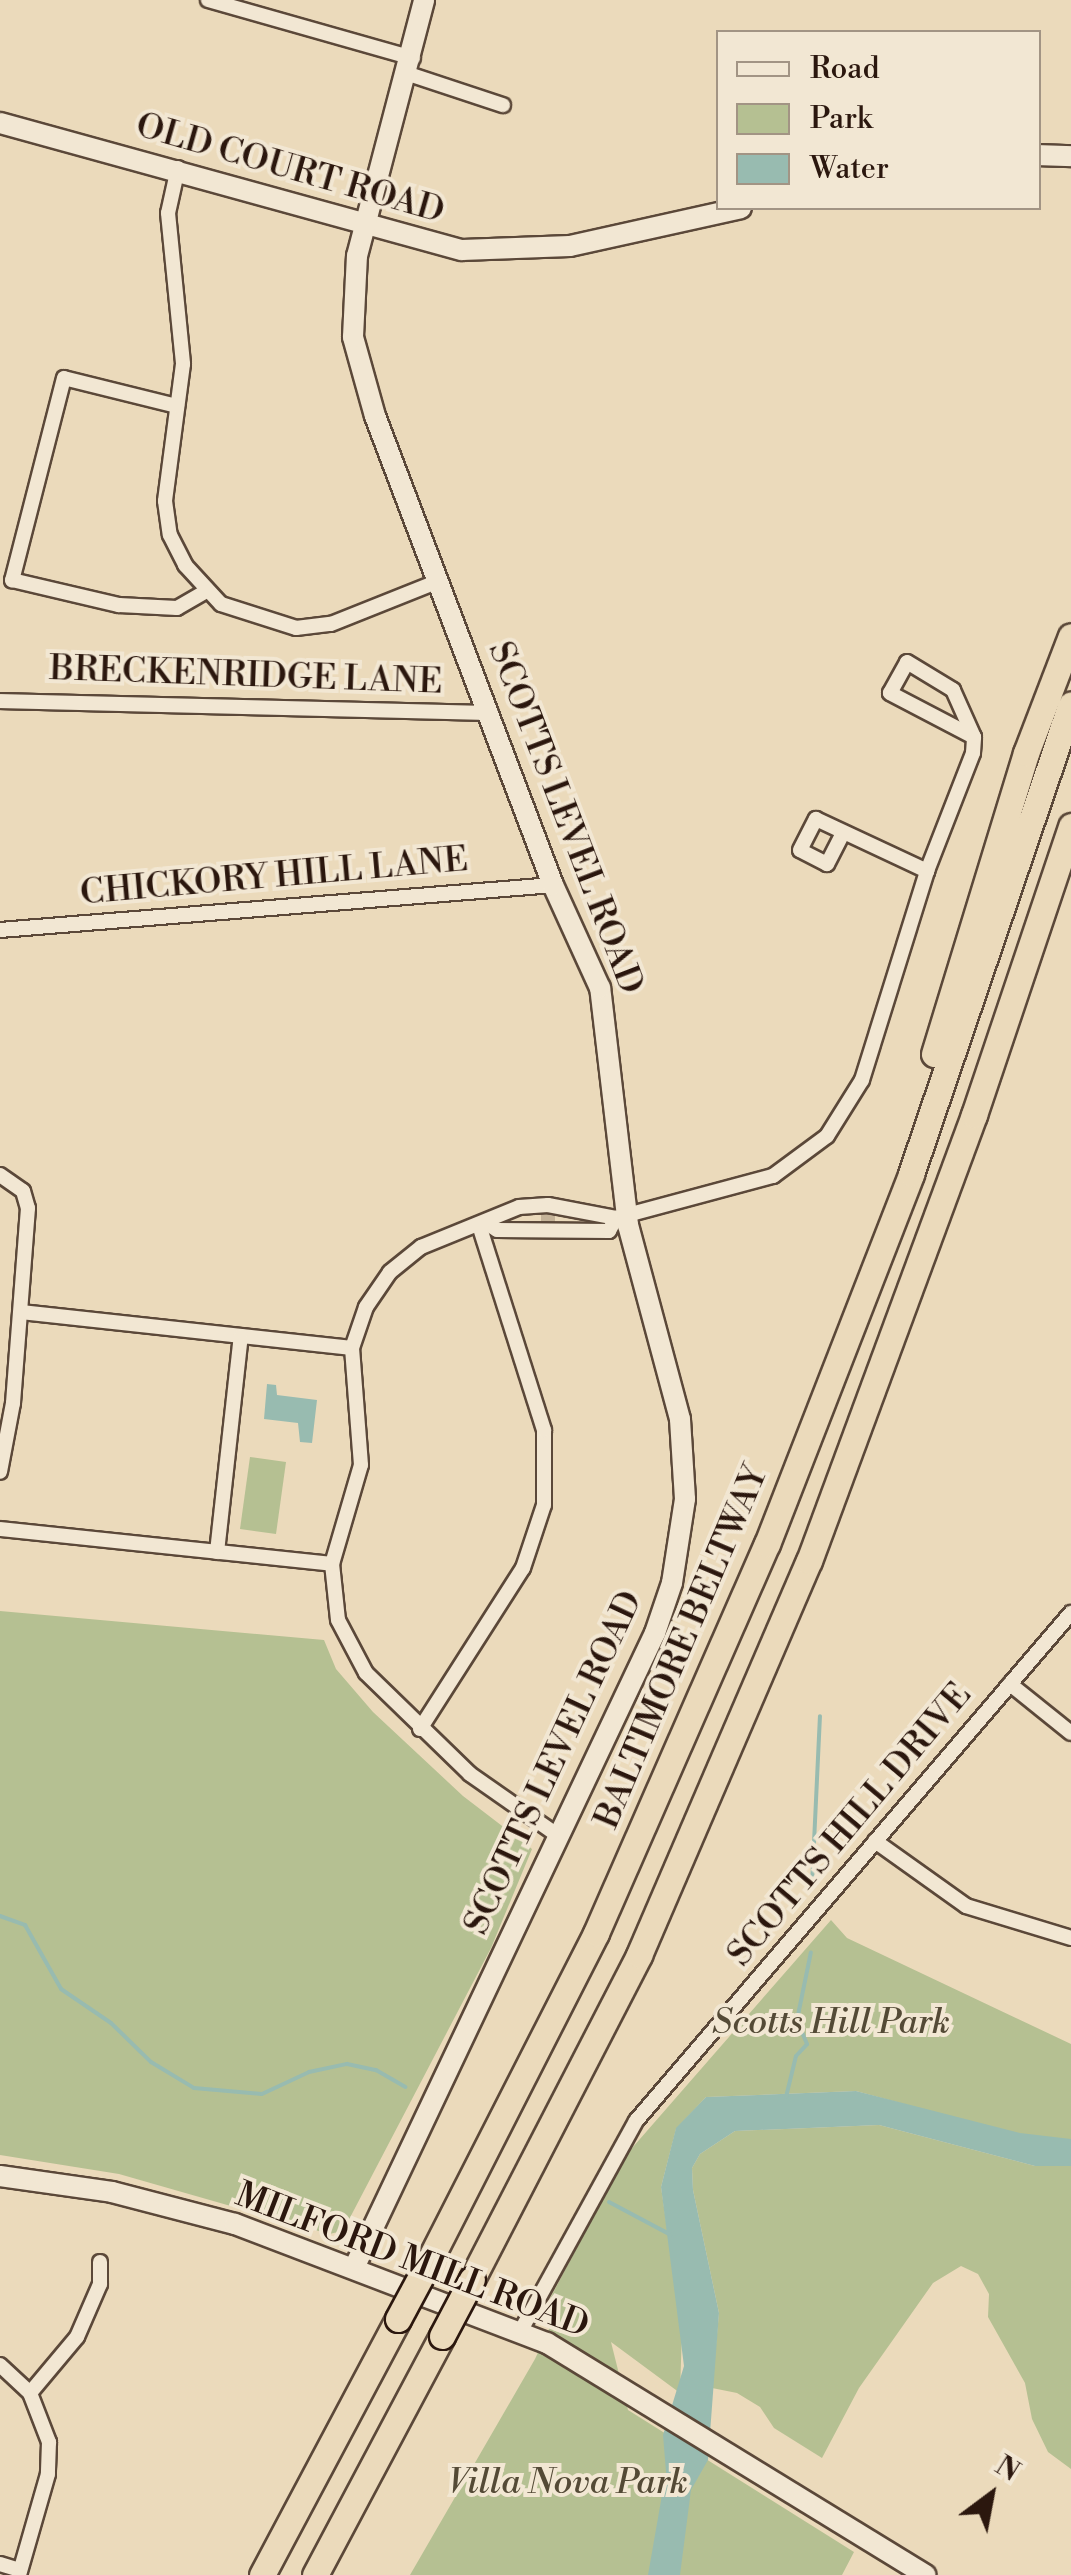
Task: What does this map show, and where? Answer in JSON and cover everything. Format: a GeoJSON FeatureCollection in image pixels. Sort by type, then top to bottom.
{"type":"FeatureCollection","features":[{"type":"Feature","properties":{"kind":"highway"},"geometry":{"type":"LineString","coordinates":[[852,1322],[1026,754],[1071,636]]}},
{"type":"Feature","properties":{"kind":"highway","name":"BALTIMORE BELTWAY"},"geometry":{"type":"LineString","coordinates":[[262,2575],[428,2262],[648,1822],[767,1544],[911,1174],[1071,704]]}},
{"type":"Feature","properties":{"kind":"highway"},"geometry":{"type":"LineString","coordinates":[[316,2575],[645,1941],[810,1561],[968,1134],[1071,826]]}},
{"type":"Feature","properties":{"kind":"main road","name":"SCOTTS LEVEL ROAD"},"geometry":{"type":"LineString","coordinates":[[354,2268],[660,1621],[680,1544],[680,1420],[621,1216],[606,1016],[553,885],[356,352],[352,290],[365,227],[411,66],[424,0]]}},
{"type":"Feature","properties":{"kind":"main road","name":"OLD COURT ROAD"},"geometry":{"type":"LineString","coordinates":[[0,123],[178,168],[441,248],[506,252],[570,246],[733,210]]}},
{"type":"Feature","properties":{"kind":"main road"},"geometry":{"type":"LineString","coordinates":[[1041,154],[1071,156]]}},
{"type":"Feature","properties":{"kind":"main road","name":"MILFORD MILL ROAD"},"geometry":{"type":"LineString","coordinates":[[0,2176],[180,2209],[354,2268],[520,2332],[664,2412],[925,2575]]}},
{"type":"Feature","properties":{"kind":"street"},"geometry":{"type":"LineString","coordinates":[[208,0],[227,3],[411,66],[503,105]]}},
{"type":"Feature","properties":{"kind":"street"},"geometry":{"type":"LineString","coordinates":[[178,168],[168,212],[182,344],[166,518],[177,552],[205,592],[256,621],[313,628],[440,581]]}},
{"type":"Feature","properties":{"kind":"street"},"geometry":{"type":"LineString","coordinates":[[177,406],[64,378],[12,580],[119,605],[177,608],[205,592]]}},
{"type":"Feature","properties":{"kind":"street"},"geometry":{"type":"LineString","coordinates":[[560,1837],[499,1796],[420,1729],[349,1648],[338,1620],[332,1564],[361,1464],[352,1348],[366,1307],[390,1272],[421,1247],[510,1210],[581,1209],[621,1216],[773,1176],[828,1136],[862,1080],[927,871],[974,737],[968,712],[953,690],[906,662],[890,693],[974,737]]}},
{"type":"Feature","properties":{"kind":"street","name":"BRECKENRIDGE LANE"},"geometry":{"type":"LineString","coordinates":[[0,701],[490,713]]}},
{"type":"Feature","properties":{"kind":"street"},"geometry":{"type":"LineString","coordinates":[[843,833],[927,871]]}},
{"type":"Feature","properties":{"kind":"street","name":"CHICKORY HILL LANE"},"geometry":{"type":"LineString","coordinates":[[0,930],[553,885]]}},
{"type":"Feature","properties":{"kind":"street"},"geometry":{"type":"LineString","coordinates":[[0,1176],[27,1198],[21,1312],[0,1472]]}},
{"type":"Feature","properties":{"kind":"street"},"geometry":{"type":"LineString","coordinates":[[510,1210],[548,1215],[581,1209]]}},
{"type":"Feature","properties":{"kind":"street"},"geometry":{"type":"LineString","coordinates":[[482,1224],[497,1230],[609,1231],[621,1216]]}},
{"type":"Feature","properties":{"kind":"street"},"geometry":{"type":"LineString","coordinates":[[420,1729],[523,1568],[544,1505],[544,1430],[482,1224]]}},
{"type":"Feature","properties":{"kind":"street"},"geometry":{"type":"LineString","coordinates":[[21,1312],[352,1348]]}},
{"type":"Feature","properties":{"kind":"street"},"geometry":{"type":"LineString","coordinates":[[217,1552],[241,1336]]}},
{"type":"Feature","properties":{"kind":"street"},"geometry":{"type":"LineString","coordinates":[[0,1529],[332,1564]]}},
{"type":"Feature","properties":{"kind":"street","name":"SCOTTS HILL DRIVE"},"geometry":{"type":"LineString","coordinates":[[520,2332],[626,2136],[1071,1613]]}},
{"type":"Feature","properties":{"kind":"street"},"geometry":{"type":"LineString","coordinates":[[1010,1684],[1071,1733]]}},
{"type":"Feature","properties":{"kind":"street"},"geometry":{"type":"LineString","coordinates":[[876,1842],[966,1906],[1071,1938]]}},
{"type":"Feature","properties":{"kind":"street"},"geometry":{"type":"LineString","coordinates":[[30,2393],[77,2337],[100,2284],[100,2262]]}},
{"type":"Feature","properties":{"kind":"street"},"geometry":{"type":"LineString","coordinates":[[0,2365],[30,2393],[46,2426],[50,2458],[20,2572],[0,2564]]}},
{"type":"Feature","properties":{"kind":"green space"},"geometry":{"type":"Polygon","coordinates":[[[250,1457],[286,1462],[276,1534],[240,1529],[250,1457]]]}},
{"type":"Feature","properties":{"kind":"green space"},"geometry":{"type":"Polygon","coordinates":[[[0,1611],[324,1640],[336,1669],[373,1712],[463,1796],[532,1849],[491,1948],[343,2231],[329,2234],[119,2174],[0,2155],[0,1611]]]}},
{"type":"Feature","properties":{"kind":"green space"},"geometry":{"type":"Polygon","coordinates":[[[831,1920],[847,1938],[1071,2044],[1071,2149],[856,2091],[706,2097],[676,2129],[661,2187],[682,2330],[680,2393],[611,2342],[628,2410],[854,2552],[842,2575],[410,2575],[535,2359],[550,2327],[546,2306],[626,2155],[831,1920]]]}},
{"type":"Feature","properties":{"kind":"green space"},"geometry":{"type":"Polygon","coordinates":[[[879,2125],[1035,2166],[1071,2166],[1071,2469],[1048,2452],[1032,2419],[1025,2383],[988,2317],[989,2294],[978,2274],[961,2266],[933,2283],[859,2388],[822,2458],[774,2428],[760,2407],[737,2393],[712,2388],[719,2313],[693,2190],[692,2168],[700,2154],[735,2131],[879,2125]]]}},
{"type":"Feature","properties":{"kind":"water"},"geometry":{"type":"Polygon","coordinates":[[[267,1384],[276,1385],[277,1395],[317,1400],[312,1443],[300,1442],[298,1423],[264,1419],[267,1384]]]}},
{"type":"Feature","properties":{"kind":"water"},"geometry":{"type":"Polygon","coordinates":[[[856,2091],[1020,2133],[1071,2139],[1071,2166],[1035,2166],[879,2125],[735,2131],[700,2154],[692,2168],[693,2190],[719,2313],[708,2460],[691,2490],[680,2575],[648,2575],[666,2472],[663,2435],[684,2366],[661,2187],[676,2128],[706,2097],[856,2091]]]}},
{"type":"Feature","properties":{"kind":"waterway"},"geometry":{"type":"LineString","coordinates":[[812,1885],[820,1716]]}},
{"type":"Feature","properties":{"kind":"waterway"},"geometry":{"type":"LineString","coordinates":[[0,1916],[25,1925],[61,1989],[111,2023],[151,2062],[194,2088],[262,2094],[309,2072],[347,2064],[376,2070],[405,2087]]}},
{"type":"Feature","properties":{"kind":"waterway"},"geometry":{"type":"LineString","coordinates":[[786,2097],[796,2056],[807,2044],[797,2020],[811,1952]]}},
{"type":"Feature","properties":{"kind":"waterway"},"geometry":{"type":"LineString","coordinates":[[609,2202],[671,2235]]}},
{"type":"Feature","properties":{"kind":"tunnel"},"geometry":{"type":"LineString","coordinates":[[541,1215],[555,1215]]}},
{"type":"Feature","properties":{"kind":"park label","name":"Scotts Hill Park"},"geometry":{"type":"Point","coordinates":[831,2023]}},
{"type":"Feature","properties":{"kind":"park label","name":"Villa Nova Park"},"geometry":{"type":"Point","coordinates":[568,2483]}}]}
